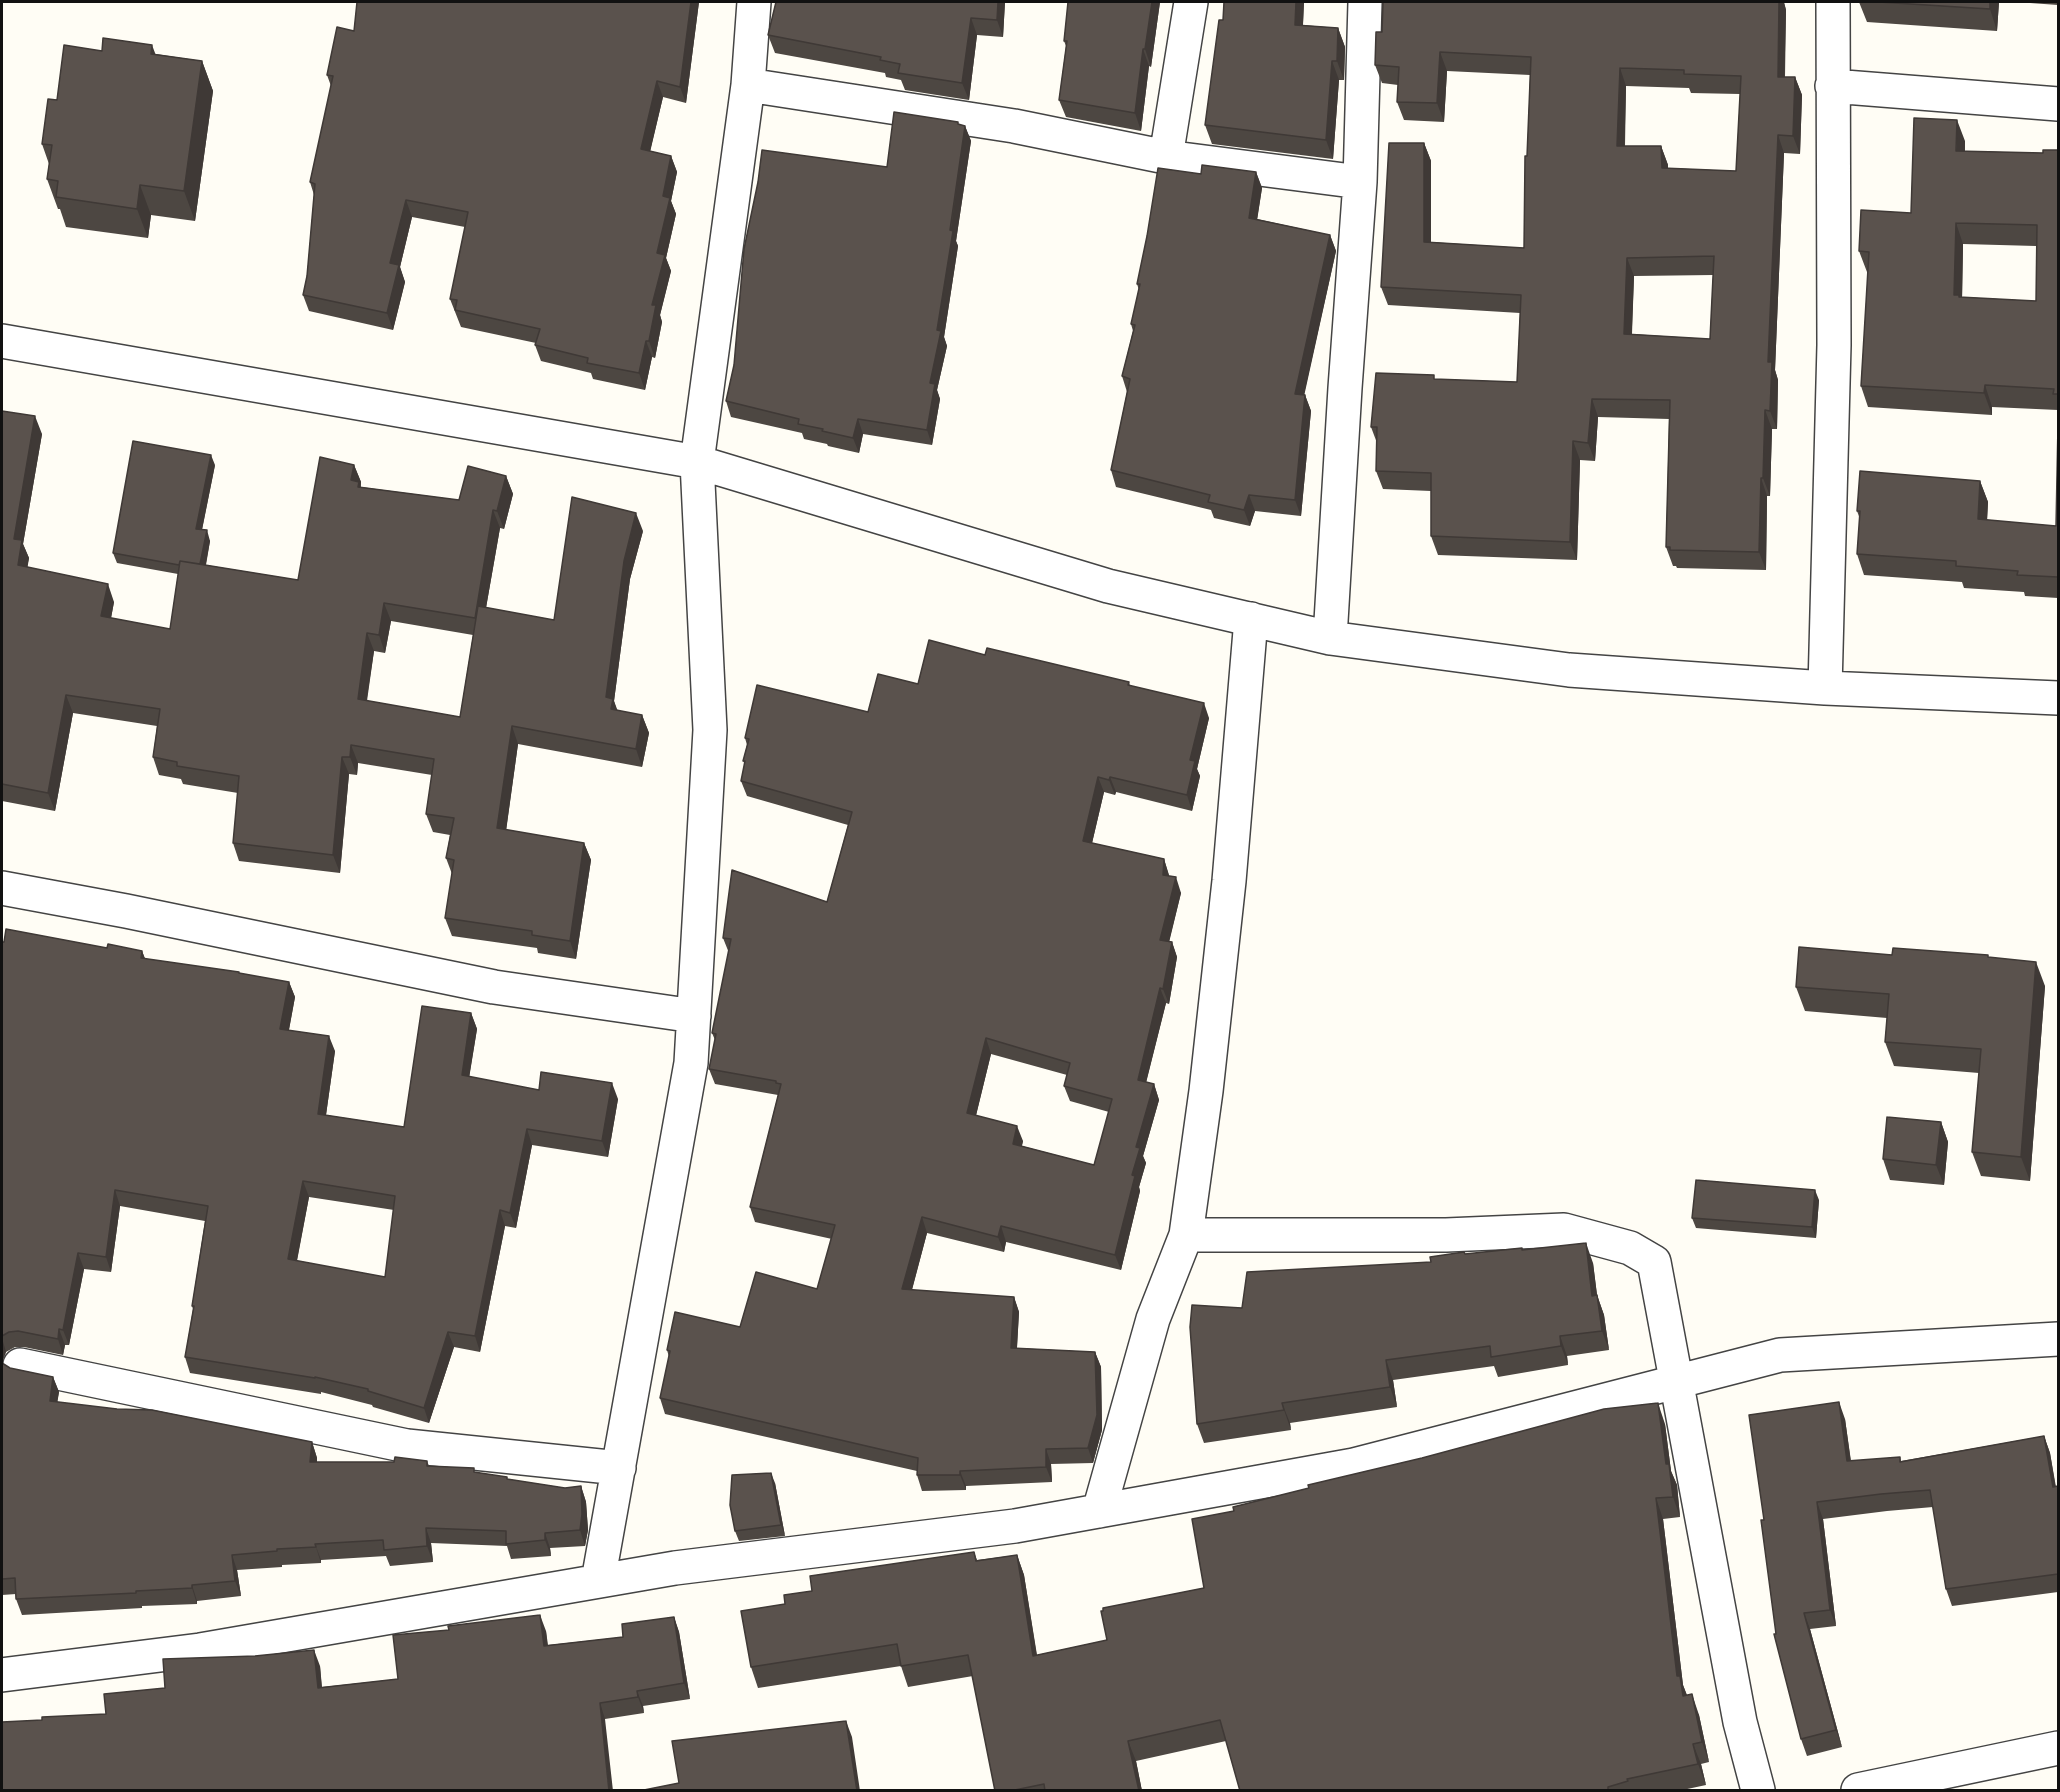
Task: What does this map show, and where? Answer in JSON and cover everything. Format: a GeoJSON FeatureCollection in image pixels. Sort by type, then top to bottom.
{"type":"FeatureCollection","features":[{"type":"Feature","properties":{"kind":"street"},"geometry":{"type":"LineString","coordinates":[[598,1581],[691,1063],[710,730],[697,462],[748,85],[754,2]]}},
{"type":"Feature","properties":{"kind":"street"},"geometry":{"type":"LineString","coordinates":[[1166,157],[1191,2]]}},
{"type":"Feature","properties":{"kind":"street"},"geometry":{"type":"LineString","coordinates":[[1330,638],[1360,182],[1365,2]]}},
{"type":"Feature","properties":{"kind":"street"},"geometry":{"type":"LineString","coordinates":[[1826,688],[1834,345],[1833,2]]}},
{"type":"Feature","properties":{"kind":"street"},"geometry":{"type":"LineString","coordinates":[[748,85],[1014,126],[1166,157],[1360,182]]}},
{"type":"Feature","properties":{"kind":"street"},"geometry":{"type":"LineString","coordinates":[[1832,86],[2058,104]]}},
{"type":"Feature","properties":{"kind":"street"},"geometry":{"type":"LineString","coordinates":[[2,340],[697,462],[1108,586],[1330,638],[1569,670],[1826,688],[2058,698]]}},
{"type":"Feature","properties":{"kind":"street"},"geometry":{"type":"LineString","coordinates":[[1099,1511],[1153,1319],[1186,1235],[1206,1091],[1229,881],[1251,620]]}},
{"type":"Feature","properties":{"kind":"street"},"geometry":{"type":"LineString","coordinates":[[2,888],[126,911],[494,987],[694,1016]]}},
{"type":"Feature","properties":{"kind":"street"},"geometry":{"type":"LineString","coordinates":[[1186,1235],[1446,1235],[1564,1230],[1630,1248],[1654,1262],[1740,1722],[1758,1791]]}},
{"type":"Feature","properties":{"kind":"street"},"geometry":{"type":"LineString","coordinates":[[2,1675],[200,1650],[675,1568],[1015,1526],[1099,1511],[1354,1465],[1780,1355],[2058,1339]]}},
{"type":"Feature","properties":{"kind":"street"},"geometry":{"type":"LineString","coordinates":[[20,1365],[407,1446],[619,1468]]}},
{"type":"Feature","properties":{"kind":"street"},"geometry":{"type":"LineString","coordinates":[[1858,1791],[2058,1748]]}},
{"type":"Feature","properties":{"kind":"building"},"geometry":{"type":"Polygon","coordinates":[[[357,2],[691,2],[680,87],[657,81],[641,149],[671,156],[663,196],[670,198],[657,253],[665,255],[652,305],[656,305],[649,341],[646,341],[639,373],[587,363],[588,358],[535,345],[540,329],[455,310],[457,300],[450,299],[468,212],[406,200],[390,263],[399,265],[387,313],[303,295],[307,276],[315,184],[310,182],[333,76],[327,75],[337,27],[354,31],[357,2]]]}},
{"type":"Feature","properties":{"kind":"building"},"geometry":{"type":"Polygon","coordinates":[[[776,2],[998,2],[997,20],[971,18],[962,83],[898,73],[900,64],[880,60],[881,57],[768,35],[776,2]]]}},
{"type":"Feature","properties":{"kind":"building"},"geometry":{"type":"Polygon","coordinates":[[[1068,2],[1152,2],[1135,113],[1059,100],[1067,41],[1064,41],[1068,2]]]}},
{"type":"Feature","properties":{"kind":"building"},"geometry":{"type":"Polygon","coordinates":[[[1224,2],[1296,2],[1295,25],[1338,28],[1337,61],[1332,61],[1326,140],[1205,125],[1219,20],[1223,20],[1224,2]]]}},
{"type":"Feature","properties":{"kind":"building"},"geometry":{"type":"Polygon","coordinates":[[[1383,2],[1779,2],[1778,77],[1795,77],[1793,136],[1778,135],[1768,362],[1772,362],[1770,411],[1765,410],[1759,552],[1670,550],[1670,547],[1666,547],[1670,400],[1592,399],[1588,443],[1573,441],[1570,542],[1431,536],[1431,473],[1376,471],[1377,427],[1371,427],[1376,373],[1434,375],[1434,379],[1517,382],[1521,295],[1381,287],[1389,143],[1424,143],[1424,242],[1524,248],[1525,156],[1527,156],[1531,57],[1440,52],[1437,103],[1397,102],[1399,67],[1375,65],[1376,32],[1382,32],[1383,2]],[[1620,68],[1617,146],[1661,146],[1662,168],[1736,171],[1741,76],[1684,74],[1684,70],[1620,68]],[[1714,256],[1627,258],[1624,334],[1710,339],[1714,256]]]}},
{"type":"Feature","properties":{"kind":"building"},"geometry":{"type":"Polygon","coordinates":[[[1879,2],[1990,2],[1990,9],[1879,2]]]}},
{"type":"Feature","properties":{"kind":"building"},"geometry":{"type":"Polygon","coordinates":[[[103,38],[152,45],[151,54],[202,61],[184,191],[140,185],[137,209],[56,197],[58,181],[47,179],[52,145],[42,144],[48,99],[57,100],[64,45],[102,51],[103,38]]]}},
{"type":"Feature","properties":{"kind":"building"},"geometry":{"type":"Polygon","coordinates":[[[894,112],[958,122],[965,126],[950,230],[953,231],[937,330],[941,331],[930,383],[935,384],[927,430],[858,419],[853,438],[798,424],[799,419],[726,401],[734,365],[744,249],[762,150],[887,167],[894,112]]]}},
{"type":"Feature","properties":{"kind":"building"},"geometry":{"type":"Polygon","coordinates":[[[1914,118],[1957,120],[1956,151],[2043,153],[2043,150],[2058,150],[2058,394],[2053,394],[2054,389],[1985,385],[1984,393],[1861,386],[1869,252],[1859,251],[1861,210],[1911,213],[1914,118]],[[1956,223],[1954,295],[2036,301],[2037,225],[1956,223]]]}},
{"type":"Feature","properties":{"kind":"building"},"geometry":{"type":"Polygon","coordinates":[[[1202,165],[1256,172],[1249,218],[1330,235],[1295,394],[1305,395],[1295,500],[1249,495],[1244,510],[1208,502],[1210,495],[1111,470],[1130,379],[1122,376],[1135,325],[1131,324],[1140,284],[1137,284],[1158,168],[1201,174],[1202,165]]]}},
{"type":"Feature","properties":{"kind":"building"},"geometry":{"type":"Polygon","coordinates":[[[2,411],[35,416],[14,539],[22,540],[18,565],[108,584],[101,616],[170,629],[180,561],[298,580],[320,457],[354,465],[351,480],[359,482],[358,487],[459,500],[468,466],[506,476],[497,511],[493,510],[475,618],[384,603],[379,635],[367,633],[358,699],[460,717],[478,606],[554,620],[572,497],[636,513],[624,561],[606,697],[613,699],[611,709],[642,715],[636,749],[512,726],[497,828],[584,843],[570,941],[532,935],[532,931],[445,918],[454,860],[446,858],[454,818],[426,814],[434,759],[351,745],[350,757],[342,757],[333,855],[233,843],[239,776],[177,766],[177,762],[153,757],[160,709],[66,695],[48,793],[2,784],[2,411]]]}},
{"type":"Feature","properties":{"kind":"building"},"geometry":{"type":"Polygon","coordinates":[[[2058,424],[2058,577],[2017,575],[2018,571],[1956,566],[1956,561],[1857,554],[1860,471],[1980,481],[1978,519],[2056,526],[2058,424]]]}},
{"type":"Feature","properties":{"kind":"building"},"geometry":{"type":"Polygon","coordinates":[[[133,441],[211,455],[196,529],[207,530],[200,564],[180,561],[179,565],[113,553],[133,441]]]}},
{"type":"Feature","properties":{"kind":"building"},"geometry":{"type":"Polygon","coordinates":[[[929,640],[985,655],[987,648],[1129,682],[1128,685],[1204,703],[1190,760],[1195,761],[1187,795],[1110,777],[1109,780],[1098,777],[1083,841],[1164,859],[1163,875],[1176,877],[1160,940],[1172,942],[1163,989],[1160,988],[1138,1080],[1154,1084],[1136,1147],[1140,1148],[1132,1175],[1135,1176],[1115,1255],[1001,1226],[998,1237],[922,1217],[902,1289],[1014,1297],[1011,1348],[1095,1352],[1097,1415],[1088,1448],[1046,1449],[1046,1467],[960,1471],[960,1475],[917,1475],[918,1458],[660,1398],[675,1312],[740,1327],[756,1272],[817,1289],[835,1225],[750,1207],[781,1084],[776,1081],[709,1069],[716,1034],[712,1033],[731,939],[723,938],[732,870],[827,902],[852,812],[741,781],[749,739],[745,738],[757,685],[868,712],[878,674],[918,684],[929,640]],[[986,1038],[967,1113],[1017,1126],[1013,1144],[1094,1165],[1112,1099],[1064,1086],[1070,1063],[986,1038]]]}},
{"type":"Feature","properties":{"kind":"building"},"geometry":{"type":"Polygon","coordinates":[[[6,929],[107,948],[108,944],[142,951],[141,958],[239,972],[289,982],[280,1029],[329,1036],[318,1114],[404,1127],[422,1006],[471,1013],[462,1075],[539,1090],[541,1072],[612,1083],[602,1141],[527,1129],[510,1213],[500,1210],[475,1336],[448,1332],[424,1408],[368,1391],[368,1389],[315,1377],[185,1357],[208,1206],[115,1190],[106,1257],[78,1253],[63,1330],[59,1329],[58,1339],[18,1331],[2,1336],[2,942],[4,942],[6,929]],[[303,1181],[288,1259],[385,1277],[395,1196],[303,1181]]]}},
{"type":"Feature","properties":{"kind":"building"},"geometry":{"type":"Polygon","coordinates":[[[1799,947],[1892,955],[1893,948],[1988,955],[1988,957],[2036,962],[2021,1157],[1972,1152],[1981,1049],[1885,1042],[1889,994],[1796,987],[1799,947]]]}},
{"type":"Feature","properties":{"kind":"building"},"geometry":{"type":"Polygon","coordinates":[[[1887,1117],[1941,1122],[1936,1165],[1883,1159],[1887,1117]]]}},
{"type":"Feature","properties":{"kind":"building"},"geometry":{"type":"Polygon","coordinates":[[[1696,1180],[1815,1190],[1812,1227],[1692,1218],[1696,1180]]]}},
{"type":"Feature","properties":{"kind":"building"},"geometry":{"type":"Polygon","coordinates":[[[1586,1243],[1592,1296],[1597,1295],[1602,1331],[1560,1336],[1561,1346],[1491,1357],[1490,1346],[1386,1360],[1390,1387],[1282,1403],[1284,1410],[1197,1424],[1190,1327],[1192,1305],[1242,1308],[1247,1272],[1431,1262],[1430,1257],[1464,1252],[1465,1254],[1522,1248],[1522,1250],[1586,1243]]]}},
{"type":"Feature","properties":{"kind":"building"},"geometry":{"type":"Polygon","coordinates":[[[2,1363],[10,1368],[53,1377],[50,1401],[117,1409],[152,1410],[312,1442],[310,1462],[394,1462],[395,1457],[427,1461],[427,1466],[474,1468],[474,1472],[507,1477],[507,1479],[565,1488],[581,1486],[580,1530],[545,1533],[545,1540],[506,1544],[506,1531],[426,1528],[427,1546],[384,1550],[383,1540],[315,1544],[316,1547],[232,1555],[235,1581],[192,1585],[192,1588],[136,1591],[136,1593],[16,1599],[15,1578],[2,1579],[2,1363]]]}},
{"type":"Feature","properties":{"kind":"building"},"geometry":{"type":"Polygon","coordinates":[[[1839,1402],[1847,1461],[1900,1457],[1900,1462],[2044,1436],[2053,1487],[2058,1486],[2058,1574],[1946,1589],[1930,1490],[1817,1502],[1830,1610],[1804,1613],[1836,1730],[1801,1739],[1774,1634],[1776,1634],[1761,1520],[1764,1520],[1749,1415],[1839,1402]]]}},
{"type":"Feature","properties":{"kind":"building"},"geometry":{"type":"Polygon","coordinates":[[[1658,1403],[1673,1497],[1656,1498],[1677,1676],[1680,1676],[1683,1696],[1692,1694],[1702,1742],[1693,1744],[1698,1764],[1627,1779],[1628,1781],[1608,1787],[1605,1791],[1240,1791],[1220,1720],[1128,1741],[1139,1791],[1045,1791],[1044,1784],[1010,1791],[995,1791],[968,1655],[901,1666],[897,1644],[751,1667],[741,1611],[785,1604],[784,1595],[812,1591],[810,1576],[974,1552],[976,1561],[1017,1555],[1033,1656],[1107,1640],[1101,1611],[1103,1608],[1204,1588],[1192,1519],[1234,1511],[1233,1507],[1309,1488],[1308,1485],[1422,1458],[1604,1409],[1658,1403]]]}},
{"type":"Feature","properties":{"kind":"building"},"geometry":{"type":"Polygon","coordinates":[[[771,1473],[781,1525],[735,1531],[730,1505],[732,1475],[771,1473]]]}},
{"type":"Feature","properties":{"kind":"building"},"geometry":{"type":"Polygon","coordinates":[[[540,1615],[544,1646],[623,1637],[622,1624],[674,1617],[684,1683],[637,1691],[638,1697],[600,1703],[609,1791],[2,1791],[2,1722],[42,1720],[42,1717],[106,1714],[104,1694],[165,1688],[163,1659],[255,1656],[314,1650],[318,1688],[398,1679],[393,1635],[449,1630],[448,1626],[540,1615]]]}},
{"type":"Feature","properties":{"kind":"building"},"geometry":{"type":"Polygon","coordinates":[[[846,1721],[857,1791],[639,1791],[679,1783],[672,1741],[846,1721]]]}}]}
